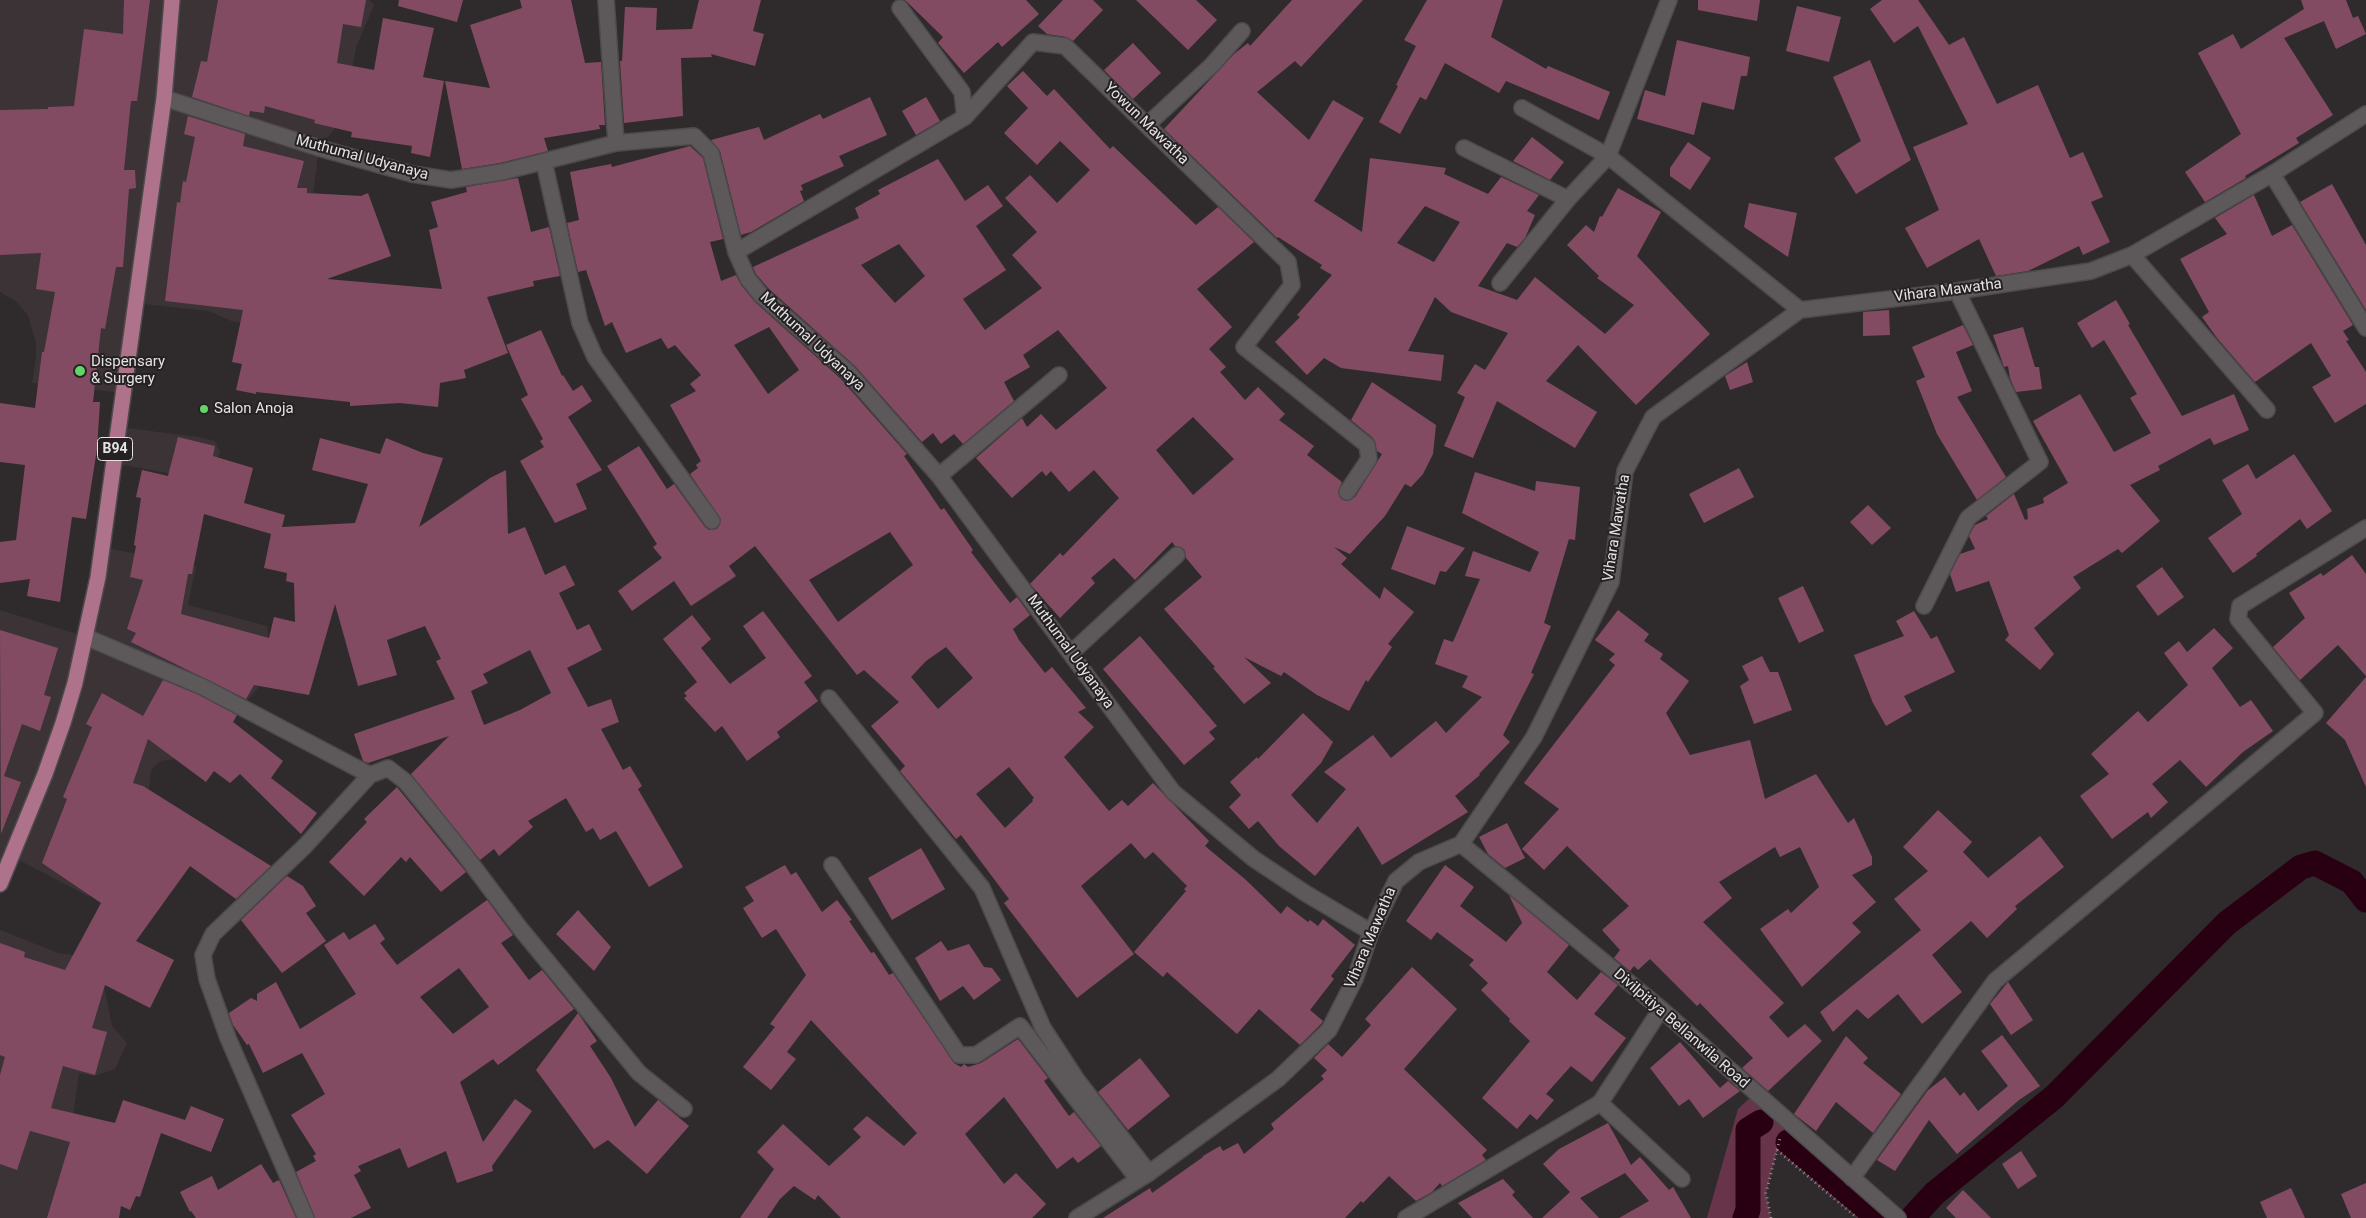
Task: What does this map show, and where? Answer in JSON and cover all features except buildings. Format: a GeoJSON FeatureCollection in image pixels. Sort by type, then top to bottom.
{"type":"FeatureCollection","features":[{"type":"Feature","properties":{"kind":"main road","name":"B94"},"geometry":{"type":"LineString","coordinates":[[0,884],[45,774],[75,683],[98,577],[164,98],[172,0]]}},
{"type":"Feature","properties":{"kind":"street"},"geometry":{"type":"LineString","coordinates":[[606,0],[616,143]]}},
{"type":"Feature","properties":{"kind":"street"},"geometry":{"type":"LineString","coordinates":[[1500,283],[1568,199],[1608,156],[1669,0]]}},
{"type":"Feature","properties":{"kind":"street"},"geometry":{"type":"LineString","coordinates":[[900,8],[962,92],[966,117]]}},
{"type":"Feature","properties":{"kind":"street"},"geometry":{"type":"LineString","coordinates":[[1147,125],[1212,65],[1242,30]]}},
{"type":"Feature","properties":{"kind":"street","name":"Yowun Mawatha"},"geometry":{"type":"LineString","coordinates":[[736,252],[966,117],[1033,42],[1065,46],[1288,262],[1292,285],[1244,347],[1367,445],[1369,460],[1347,492]]}},
{"type":"Feature","properties":{"kind":"street","name":"Muthumal Udyanaya"},"geometry":{"type":"LineString","coordinates":[[164,98],[319,148],[412,174],[451,180],[502,172],[616,143],[694,136],[711,153],[736,252],[748,280],[760,295],[848,372],[939,476],[1173,792],[1254,859],[1305,893],[1371,932]]}},
{"type":"Feature","properties":{"kind":"street"},"geometry":{"type":"LineString","coordinates":[[1522,108],[1608,156],[1800,310]]}},
{"type":"Feature","properties":{"kind":"street","name":"Vihara Mawatha"},"geometry":{"type":"LineString","coordinates":[[1077,1218],[1143,1175],[1278,1079],[1329,1030],[1355,979],[1371,932],[1396,881],[1419,862],[1461,844],[1534,737],[1611,582],[1625,471],[1654,417],[1800,310],[1957,291],[2091,271],[2132,255],[2272,174],[2366,114]]}},
{"type":"Feature","properties":{"kind":"street"},"geometry":{"type":"LineString","coordinates":[[1464,148],[1568,199]]}},
{"type":"Feature","properties":{"kind":"street"},"geometry":{"type":"LineString","coordinates":[[544,162],[580,324],[595,357],[712,521]]}},
{"type":"Feature","properties":{"kind":"street"},"geometry":{"type":"LineString","coordinates":[[2272,174],[2366,328]]}},
{"type":"Feature","properties":{"kind":"street"},"geometry":{"type":"LineString","coordinates":[[2132,255],[2267,410]]}},
{"type":"Feature","properties":{"kind":"street"},"geometry":{"type":"LineString","coordinates":[[1924,606],[1968,518],[2040,462],[1957,291]]}},
{"type":"Feature","properties":{"kind":"street"},"geometry":{"type":"LineString","coordinates":[[939,476],[1059,375]]}},
{"type":"Feature","properties":{"kind":"street"},"geometry":{"type":"LineString","coordinates":[[1852,1178],[1995,981],[2316,713],[2238,619],[2240,606],[2366,528]]}},
{"type":"Feature","properties":{"kind":"street"},"geometry":{"type":"LineString","coordinates":[[1071,653],[1177,555]]}},
{"type":"Feature","properties":{"kind":"street"},"geometry":{"type":"LineString","coordinates":[[86,637],[204,687],[370,775]]}},
{"type":"Feature","properties":{"kind":"street"},"geometry":{"type":"LineString","coordinates":[[829,698],[982,888],[1043,1028],[1143,1175]]}},
{"type":"Feature","properties":{"kind":"street"},"geometry":{"type":"LineString","coordinates":[[306,1218],[228,1038],[207,979],[202,955],[213,934],[305,846],[370,775],[388,768],[406,782],[461,850],[519,927],[639,1073],[684,1110]]}},
{"type":"Feature","properties":{"kind":"street","name":"Divilpitiya Bellanwila Road"},"geometry":{"type":"LineString","coordinates":[[1461,844],[1661,1009],[1898,1218]]}},
{"type":"Feature","properties":{"kind":"street"},"geometry":{"type":"LineString","coordinates":[[832,864],[959,1055],[976,1055],[1020,1026],[1143,1175]]}},
{"type":"Feature","properties":{"kind":"street"},"geometry":{"type":"LineString","coordinates":[[1406,1218],[1600,1103],[1661,1009]]}},
{"type":"Feature","properties":{"kind":"street"},"geometry":{"type":"LineString","coordinates":[[1600,1103],[1682,1178]]}},
{"type":"Feature","properties":{"kind":"path"},"geometry":{"type":"LineString","coordinates":[[1771,1218],[1766,1193],[1777,1150],[1857,1218]]}},
{"type":"Feature","properties":{"kind":"shaded area"},"geometry":{"type":"Polygon","coordinates":[[[0,0],[369,0],[374,5],[356,47],[343,118],[319,148],[298,313],[285,329],[231,321],[209,311],[135,303],[123,393],[32,383],[36,343],[28,315],[16,301],[0,292],[0,0]]]}},
{"type":"Feature","properties":{"kind":"shaded area"},"geometry":{"type":"Polygon","coordinates":[[[118,427],[198,437],[215,441],[220,452],[212,476],[206,480],[113,463],[118,427]]]}},
{"type":"Feature","properties":{"kind":"shaded area"},"geometry":{"type":"Polygon","coordinates":[[[102,547],[196,566],[188,605],[267,626],[269,646],[265,671],[257,689],[244,704],[203,687],[174,759],[160,761],[151,770],[148,796],[90,897],[11,856],[0,884],[0,610],[86,637],[102,547]]]}},
{"type":"Feature","properties":{"kind":"shaded area"},"geometry":{"type":"Polygon","coordinates":[[[0,930],[58,953],[73,955],[101,972],[112,1026],[127,1043],[115,1069],[94,1076],[79,1073],[70,1138],[80,1152],[54,1218],[0,1218],[0,930]]]}},
{"type":"Feature","properties":{"kind":"shaded area"},"geometry":{"type":"Polygon","coordinates":[[[1755,1093],[1898,1218],[1857,1218],[1777,1150],[1766,1193],[1771,1218],[1707,1218],[1738,1109],[1755,1093]]]}},
{"type":"Feature","properties":{"kind":"waterway"},"geometry":{"type":"LineString","coordinates":[[1912,1218],[1935,1193],[2054,1097],[2227,923],[2301,867],[2315,863],[2352,882],[2366,900]]}},
{"type":"Feature","properties":{"kind":"waterway"},"geometry":{"type":"LineString","coordinates":[[1745,1218],[1748,1210],[1748,1130],[1761,1122]]}},
{"type":"Feature","properties":{"kind":"waterway"},"geometry":{"type":"LineString","coordinates":[[1788,1142],[1878,1218]]}},
{"type":"Feature","properties":{"kind":"place","name":"Dispensary & Surgery"},"geometry":{"type":"Point","coordinates":[80,371]}},
{"type":"Feature","properties":{"kind":"place","name":"Salon Anoja"},"geometry":{"type":"Point","coordinates":[204,409]}}]}
